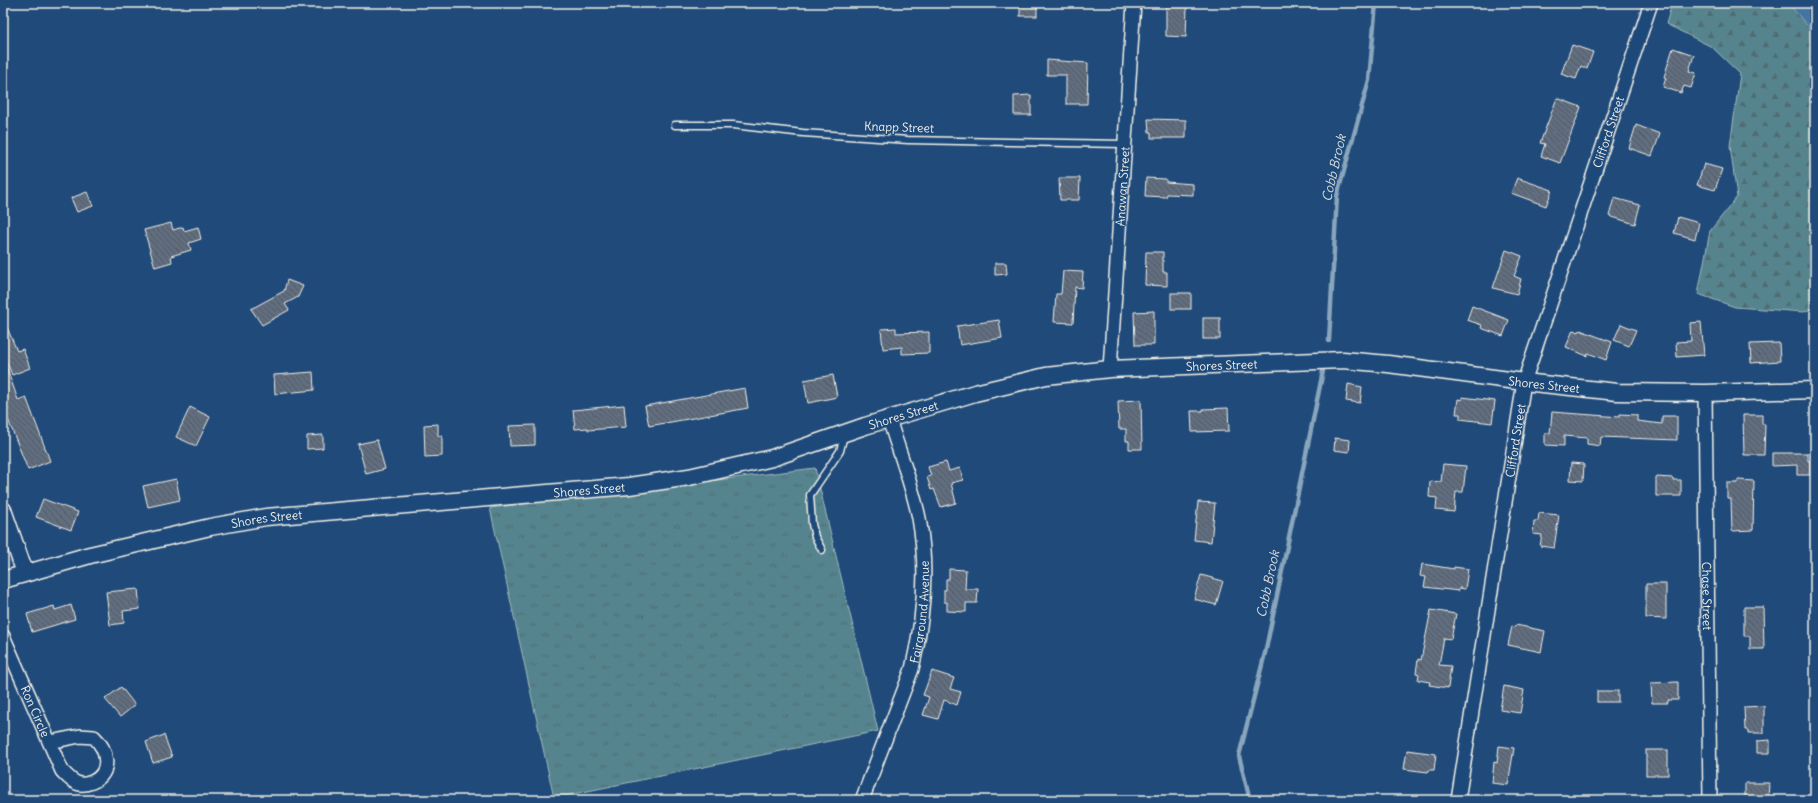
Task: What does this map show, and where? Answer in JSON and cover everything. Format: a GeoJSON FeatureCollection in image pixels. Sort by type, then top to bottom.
{"type":"FeatureCollection","features":[{"type":"Feature","properties":{"kind":"street","name":"Anawan Street"},"geometry":{"type":"LineString","coordinates":[[1110,369],[1134,3]]}},
{"type":"Feature","properties":{"kind":"street","name":"Clifford Street"},"geometry":{"type":"LineString","coordinates":[[1458,800],[1524,382],[1651,3]]}},
{"type":"Feature","properties":{"kind":"street","name":"Shores Street"},"geometry":{"type":"LineString","coordinates":[[3,580],[71,560],[192,531],[266,517],[629,486],[689,477],[772,458],[889,419],[1017,382],[1046,376],[1110,369],[1344,360],[1617,392],[1705,393],[1815,390]]}},
{"type":"Feature","properties":{"kind":"street","name":"Chase Street"},"geometry":{"type":"LineString","coordinates":[[1705,393],[1710,800]]}},
{"type":"Feature","properties":{"kind":"street","name":"Fairground Avenue"},"geometry":{"type":"LineString","coordinates":[[862,800],[910,676],[923,612],[924,565],[918,518],[889,419]]}},
{"type":"Feature","properties":{"kind":"street"},"geometry":{"type":"LineString","coordinates":[[3,510],[25,573]]}},
{"type":"Feature","properties":{"kind":"street","name":"Ron Circle"},"geometry":{"type":"LineString","coordinates":[[3,636],[62,771],[73,781],[79,784],[90,783],[103,774],[106,758],[102,747],[94,737],[80,736],[50,742]]}},
{"type":"Feature","properties":{"kind":"lane","name":"Knapp Street"},"geometry":{"type":"LineString","coordinates":[[674,125],[733,125],[803,133],[908,140],[1124,144]]}},
{"type":"Feature","properties":{"kind":"lane"},"geometry":{"type":"LineString","coordinates":[[822,550],[812,524],[810,495],[840,451],[844,434]]}},
{"type":"Feature","properties":{"kind":"green space"},"geometry":{"type":"Polygon","coordinates":[[[1672,3],[1815,3],[1815,307],[1804,312],[1735,307],[1698,294],[1710,231],[1737,197],[1730,146],[1740,74],[1712,47],[1666,24],[1672,3]]]}},
{"type":"Feature","properties":{"kind":"green space"},"geometry":{"type":"Polygon","coordinates":[[[815,468],[878,731],[554,798],[490,508],[815,468]]]}},
{"type":"Feature","properties":{"kind":"water"},"geometry":{"type":"Polygon","coordinates":[[[1788,3],[1812,3],[1815,5],[1815,41],[1813,32],[1788,3]]]}},
{"type":"Feature","properties":{"kind":"building"},"geometry":{"type":"Polygon","coordinates":[[[1020,3],[1037,3],[1037,16],[1020,16],[1020,3]]]}},
{"type":"Feature","properties":{"kind":"building"},"geometry":{"type":"Polygon","coordinates":[[[1166,6],[1187,7],[1186,37],[1166,36],[1166,6]]]}},
{"type":"Feature","properties":{"kind":"building"},"geometry":{"type":"Polygon","coordinates":[[[1572,45],[1593,52],[1587,69],[1581,66],[1576,79],[1561,74],[1572,45]]]}},
{"type":"Feature","properties":{"kind":"building"},"geometry":{"type":"Polygon","coordinates":[[[1673,48],[1694,55],[1689,71],[1696,73],[1691,88],[1684,86],[1681,93],[1663,87],[1666,78],[1664,77],[1673,48]]]}},
{"type":"Feature","properties":{"kind":"building"},"geometry":{"type":"Polygon","coordinates":[[[1047,60],[1088,63],[1087,104],[1066,104],[1066,75],[1047,75],[1047,60]]]}},
{"type":"Feature","properties":{"kind":"building"},"geometry":{"type":"Polygon","coordinates":[[[1031,95],[1031,115],[1014,115],[1014,96],[1031,95]]]}},
{"type":"Feature","properties":{"kind":"building"},"geometry":{"type":"Polygon","coordinates":[[[1557,98],[1581,107],[1560,163],[1541,156],[1545,144],[1540,143],[1557,98]]]}},
{"type":"Feature","properties":{"kind":"building"},"geometry":{"type":"Polygon","coordinates":[[[1148,119],[1186,120],[1186,138],[1151,138],[1148,119]]]}},
{"type":"Feature","properties":{"kind":"building"},"geometry":{"type":"Polygon","coordinates":[[[1636,125],[1660,134],[1652,156],[1629,148],[1636,125]]]}},
{"type":"Feature","properties":{"kind":"building"},"geometry":{"type":"Polygon","coordinates":[[[1704,164],[1722,169],[1715,190],[1697,185],[1704,164]]]}},
{"type":"Feature","properties":{"kind":"building"},"geometry":{"type":"Polygon","coordinates":[[[1059,178],[1080,178],[1079,200],[1060,200],[1059,178]]]}},
{"type":"Feature","properties":{"kind":"building"},"geometry":{"type":"Polygon","coordinates":[[[1146,178],[1166,179],[1166,182],[1193,184],[1193,195],[1167,194],[1166,197],[1145,196],[1146,178]]]}},
{"type":"Feature","properties":{"kind":"building"},"geometry":{"type":"Polygon","coordinates":[[[1517,178],[1552,190],[1546,206],[1511,193],[1517,178]]]}},
{"type":"Feature","properties":{"kind":"building"},"geometry":{"type":"Polygon","coordinates":[[[87,192],[93,206],[77,212],[71,198],[87,192]]]}},
{"type":"Feature","properties":{"kind":"building"},"geometry":{"type":"Polygon","coordinates":[[[1614,198],[1640,205],[1635,224],[1609,216],[1614,198]]]}},
{"type":"Feature","properties":{"kind":"building"},"geometry":{"type":"Polygon","coordinates":[[[1678,217],[1699,223],[1695,239],[1674,233],[1678,217]]]}},
{"type":"Feature","properties":{"kind":"building"},"geometry":{"type":"Polygon","coordinates":[[[171,223],[173,230],[183,227],[184,231],[198,227],[201,239],[189,243],[191,250],[171,256],[172,262],[155,267],[144,230],[171,223]]]}},
{"type":"Feature","properties":{"kind":"building"},"geometry":{"type":"Polygon","coordinates":[[[1506,250],[1522,256],[1514,276],[1521,279],[1517,294],[1493,288],[1506,250]]]}},
{"type":"Feature","properties":{"kind":"building"},"geometry":{"type":"Polygon","coordinates":[[[1146,252],[1163,252],[1163,272],[1167,272],[1167,286],[1145,285],[1146,252]]]}},
{"type":"Feature","properties":{"kind":"building"},"geometry":{"type":"Polygon","coordinates":[[[995,263],[1006,263],[1007,274],[995,275],[995,263]]]}},
{"type":"Feature","properties":{"kind":"building"},"geometry":{"type":"Polygon","coordinates":[[[1063,271],[1083,272],[1082,288],[1075,287],[1073,323],[1054,322],[1056,294],[1061,294],[1063,271]]]}},
{"type":"Feature","properties":{"kind":"building"},"geometry":{"type":"Polygon","coordinates":[[[287,280],[303,286],[298,297],[285,304],[289,310],[262,325],[251,309],[284,291],[287,280]]]}},
{"type":"Feature","properties":{"kind":"building"},"geometry":{"type":"Polygon","coordinates":[[[1171,293],[1191,293],[1191,309],[1171,309],[1171,293]]]}},
{"type":"Feature","properties":{"kind":"building"},"geometry":{"type":"Polygon","coordinates":[[[1472,306],[1509,320],[1503,336],[1481,328],[1482,325],[1467,320],[1472,306]]]}},
{"type":"Feature","properties":{"kind":"building"},"geometry":{"type":"Polygon","coordinates":[[[1154,311],[1154,345],[1135,345],[1134,312],[1154,311]]]}},
{"type":"Feature","properties":{"kind":"building"},"geometry":{"type":"Polygon","coordinates":[[[3,318],[17,351],[23,349],[30,368],[12,375],[3,353],[3,318]]]}},
{"type":"Feature","properties":{"kind":"building"},"geometry":{"type":"Polygon","coordinates":[[[1203,318],[1220,318],[1220,339],[1203,339],[1203,318]]]}},
{"type":"Feature","properties":{"kind":"building"},"geometry":{"type":"Polygon","coordinates":[[[999,320],[1002,338],[960,345],[957,326],[999,320]]]}},
{"type":"Feature","properties":{"kind":"building"},"geometry":{"type":"Polygon","coordinates":[[[1701,322],[1704,355],[1677,357],[1676,342],[1691,341],[1690,323],[1701,322]]]}},
{"type":"Feature","properties":{"kind":"building"},"geometry":{"type":"Polygon","coordinates":[[[1621,324],[1636,330],[1629,346],[1614,340],[1621,324]]]}},
{"type":"Feature","properties":{"kind":"building"},"geometry":{"type":"Polygon","coordinates":[[[896,328],[896,333],[929,332],[929,353],[902,354],[902,347],[883,349],[881,329],[896,328]]]}},
{"type":"Feature","properties":{"kind":"building"},"geometry":{"type":"Polygon","coordinates":[[[1573,330],[1579,332],[1580,330],[1612,342],[1606,360],[1588,353],[1587,356],[1566,347],[1573,330]]]}},
{"type":"Feature","properties":{"kind":"building"},"geometry":{"type":"Polygon","coordinates":[[[1779,343],[1780,361],[1751,363],[1750,344],[1779,343]]]}},
{"type":"Feature","properties":{"kind":"building"},"geometry":{"type":"Polygon","coordinates":[[[3,363],[5,363],[18,400],[26,397],[50,461],[28,470],[3,407],[3,363]]]}},
{"type":"Feature","properties":{"kind":"building"},"geometry":{"type":"Polygon","coordinates":[[[313,372],[314,390],[275,394],[274,375],[313,372]]]}},
{"type":"Feature","properties":{"kind":"building"},"geometry":{"type":"Polygon","coordinates":[[[833,375],[837,397],[808,403],[804,380],[833,375]]]}},
{"type":"Feature","properties":{"kind":"building"},"geometry":{"type":"Polygon","coordinates":[[[1348,384],[1362,387],[1360,403],[1346,401],[1348,384]]]}},
{"type":"Feature","properties":{"kind":"building"},"geometry":{"type":"Polygon","coordinates":[[[745,388],[748,408],[649,426],[645,406],[745,388]]]}},
{"type":"Feature","properties":{"kind":"building"},"geometry":{"type":"Polygon","coordinates":[[[1462,397],[1495,401],[1492,423],[1460,419],[1460,414],[1456,414],[1458,399],[1462,400],[1462,397]]]}},
{"type":"Feature","properties":{"kind":"building"},"geometry":{"type":"Polygon","coordinates":[[[1141,400],[1142,449],[1129,449],[1129,441],[1126,441],[1126,429],[1119,429],[1118,401],[1141,400]]]}},
{"type":"Feature","properties":{"kind":"building"},"geometry":{"type":"Polygon","coordinates":[[[624,405],[626,427],[588,430],[588,428],[575,429],[573,410],[624,405]]]}},
{"type":"Feature","properties":{"kind":"building"},"geometry":{"type":"Polygon","coordinates":[[[190,407],[210,417],[196,446],[176,437],[190,407]]]}},
{"type":"Feature","properties":{"kind":"building"},"geometry":{"type":"Polygon","coordinates":[[[1228,408],[1229,431],[1192,432],[1191,411],[1228,408]]]}},
{"type":"Feature","properties":{"kind":"building"},"geometry":{"type":"Polygon","coordinates":[[[1552,412],[1620,417],[1620,414],[1637,415],[1637,421],[1662,424],[1662,416],[1677,416],[1677,440],[1601,437],[1600,446],[1587,444],[1587,438],[1564,436],[1564,446],[1545,445],[1545,433],[1550,433],[1552,412]]]}},
{"type":"Feature","properties":{"kind":"building"},"geometry":{"type":"Polygon","coordinates":[[[1743,415],[1762,415],[1762,424],[1765,424],[1764,455],[1744,455],[1743,415]]]}},
{"type":"Feature","properties":{"kind":"building"},"geometry":{"type":"Polygon","coordinates":[[[438,424],[438,436],[442,436],[442,456],[425,457],[424,425],[438,424]]]}},
{"type":"Feature","properties":{"kind":"building"},"geometry":{"type":"Polygon","coordinates":[[[535,425],[535,445],[510,446],[509,426],[535,425]]]}},
{"type":"Feature","properties":{"kind":"building"},"geometry":{"type":"Polygon","coordinates":[[[323,435],[323,448],[307,449],[307,436],[323,435]]]}},
{"type":"Feature","properties":{"kind":"building"},"geometry":{"type":"Polygon","coordinates":[[[1335,438],[1350,440],[1349,452],[1334,450],[1335,438]]]}},
{"type":"Feature","properties":{"kind":"building"},"geometry":{"type":"Polygon","coordinates":[[[377,440],[385,469],[366,474],[358,444],[377,440]]]}},
{"type":"Feature","properties":{"kind":"building"},"geometry":{"type":"Polygon","coordinates":[[[1772,453],[1808,453],[1808,461],[1810,461],[1810,475],[1797,475],[1797,465],[1772,466],[1772,453]]]}},
{"type":"Feature","properties":{"kind":"building"},"geometry":{"type":"Polygon","coordinates":[[[946,462],[949,471],[960,468],[963,480],[951,483],[956,503],[941,507],[934,489],[931,490],[927,477],[931,476],[928,467],[946,462]]]}},
{"type":"Feature","properties":{"kind":"building"},"geometry":{"type":"Polygon","coordinates":[[[1571,463],[1584,464],[1583,481],[1570,480],[1571,463]]]}},
{"type":"Feature","properties":{"kind":"building"},"geometry":{"type":"Polygon","coordinates":[[[1443,464],[1466,466],[1463,492],[1456,492],[1454,512],[1436,510],[1437,498],[1429,497],[1430,481],[1441,482],[1443,464]]]}},
{"type":"Feature","properties":{"kind":"building"},"geometry":{"type":"Polygon","coordinates":[[[1656,477],[1681,480],[1681,496],[1656,496],[1656,477]]]}},
{"type":"Feature","properties":{"kind":"building"},"geometry":{"type":"Polygon","coordinates":[[[176,479],[180,500],[148,507],[143,486],[176,479]]]}},
{"type":"Feature","properties":{"kind":"building"},"geometry":{"type":"Polygon","coordinates":[[[1738,480],[1754,481],[1753,530],[1732,531],[1731,499],[1727,499],[1727,483],[1738,483],[1738,480]]]}},
{"type":"Feature","properties":{"kind":"building"},"geometry":{"type":"Polygon","coordinates":[[[43,499],[78,512],[71,530],[36,517],[43,499]]]}},
{"type":"Feature","properties":{"kind":"building"},"geometry":{"type":"Polygon","coordinates":[[[1198,502],[1215,503],[1211,542],[1194,540],[1198,502]]]}},
{"type":"Feature","properties":{"kind":"building"},"geometry":{"type":"Polygon","coordinates":[[[1539,513],[1559,515],[1554,548],[1540,546],[1542,535],[1533,534],[1534,521],[1538,521],[1539,513]]]}},
{"type":"Feature","properties":{"kind":"building"},"geometry":{"type":"Polygon","coordinates":[[[1422,564],[1454,569],[1454,567],[1468,569],[1465,589],[1459,588],[1459,591],[1424,587],[1426,577],[1420,576],[1422,564]]]}},
{"type":"Feature","properties":{"kind":"building"},"geometry":{"type":"Polygon","coordinates":[[[949,569],[966,570],[965,589],[978,589],[977,603],[966,603],[966,612],[947,611],[947,602],[944,602],[944,590],[946,590],[946,579],[949,579],[949,569]]]}},
{"type":"Feature","properties":{"kind":"building"},"geometry":{"type":"Polygon","coordinates":[[[1201,575],[1223,581],[1216,605],[1194,599],[1201,575]]]}},
{"type":"Feature","properties":{"kind":"building"},"geometry":{"type":"Polygon","coordinates":[[[1646,584],[1666,584],[1666,619],[1646,618],[1646,584]]]}},
{"type":"Feature","properties":{"kind":"building"},"geometry":{"type":"Polygon","coordinates":[[[138,589],[140,609],[123,611],[124,623],[110,625],[106,592],[138,589]]]}},
{"type":"Feature","properties":{"kind":"building"},"geometry":{"type":"Polygon","coordinates":[[[71,605],[75,619],[32,632],[27,614],[54,606],[55,610],[71,605]]]}},
{"type":"Feature","properties":{"kind":"building"},"geometry":{"type":"Polygon","coordinates":[[[1744,607],[1763,607],[1764,649],[1750,649],[1750,636],[1744,636],[1744,607]]]}},
{"type":"Feature","properties":{"kind":"building"},"geometry":{"type":"Polygon","coordinates":[[[1431,610],[1456,614],[1451,639],[1444,638],[1439,665],[1451,666],[1448,688],[1429,685],[1430,682],[1418,680],[1419,674],[1416,673],[1418,659],[1421,660],[1431,610]]]}},
{"type":"Feature","properties":{"kind":"building"},"geometry":{"type":"Polygon","coordinates":[[[1516,625],[1545,631],[1541,652],[1508,645],[1512,626],[1515,627],[1516,625]]]}},
{"type":"Feature","properties":{"kind":"building"},"geometry":{"type":"Polygon","coordinates":[[[932,671],[954,678],[950,689],[961,692],[957,705],[944,700],[938,719],[923,715],[929,697],[923,695],[932,671]]]}},
{"type":"Feature","properties":{"kind":"building"},"geometry":{"type":"Polygon","coordinates":[[[1678,682],[1678,700],[1668,700],[1668,703],[1652,703],[1651,683],[1678,682]]]}},
{"type":"Feature","properties":{"kind":"building"},"geometry":{"type":"Polygon","coordinates":[[[1504,686],[1524,690],[1520,713],[1500,710],[1504,686]]]}},
{"type":"Feature","properties":{"kind":"building"},"geometry":{"type":"Polygon","coordinates":[[[121,687],[135,705],[120,717],[105,699],[121,687]]]}},
{"type":"Feature","properties":{"kind":"building"},"geometry":{"type":"Polygon","coordinates":[[[1597,691],[1618,691],[1618,702],[1597,702],[1597,691]]]}},
{"type":"Feature","properties":{"kind":"building"},"geometry":{"type":"Polygon","coordinates":[[[1764,706],[1764,733],[1748,733],[1748,730],[1745,730],[1744,707],[1764,706]]]}},
{"type":"Feature","properties":{"kind":"building"},"geometry":{"type":"Polygon","coordinates":[[[164,735],[172,757],[153,763],[146,742],[164,735]]]}},
{"type":"Feature","properties":{"kind":"building"},"geometry":{"type":"Polygon","coordinates":[[[1770,740],[1770,753],[1757,753],[1757,741],[1770,740]]]}},
{"type":"Feature","properties":{"kind":"building"},"geometry":{"type":"Polygon","coordinates":[[[1499,746],[1514,748],[1508,785],[1492,783],[1494,762],[1497,763],[1499,746]]]}},
{"type":"Feature","properties":{"kind":"building"},"geometry":{"type":"Polygon","coordinates":[[[1407,750],[1436,754],[1434,770],[1429,770],[1428,772],[1404,769],[1407,750]]]}},
{"type":"Feature","properties":{"kind":"building"},"geometry":{"type":"Polygon","coordinates":[[[1646,750],[1668,750],[1668,775],[1646,775],[1646,750]]]}},
{"type":"Feature","properties":{"kind":"building"},"geometry":{"type":"Polygon","coordinates":[[[1745,783],[1769,783],[1768,800],[1745,800],[1745,783]]]}},
{"type":"Feature","properties":{"kind":"waterway","name":"Cobb Brook"},"geometry":{"type":"LineString","coordinates":[[1329,341],[1337,196],[1369,80],[1376,3]]}},
{"type":"Feature","properties":{"kind":"waterway","name":"Cobb Brook"},"geometry":{"type":"LineString","coordinates":[[1250,800],[1239,756],[1266,649],[1323,371]]}}]}
